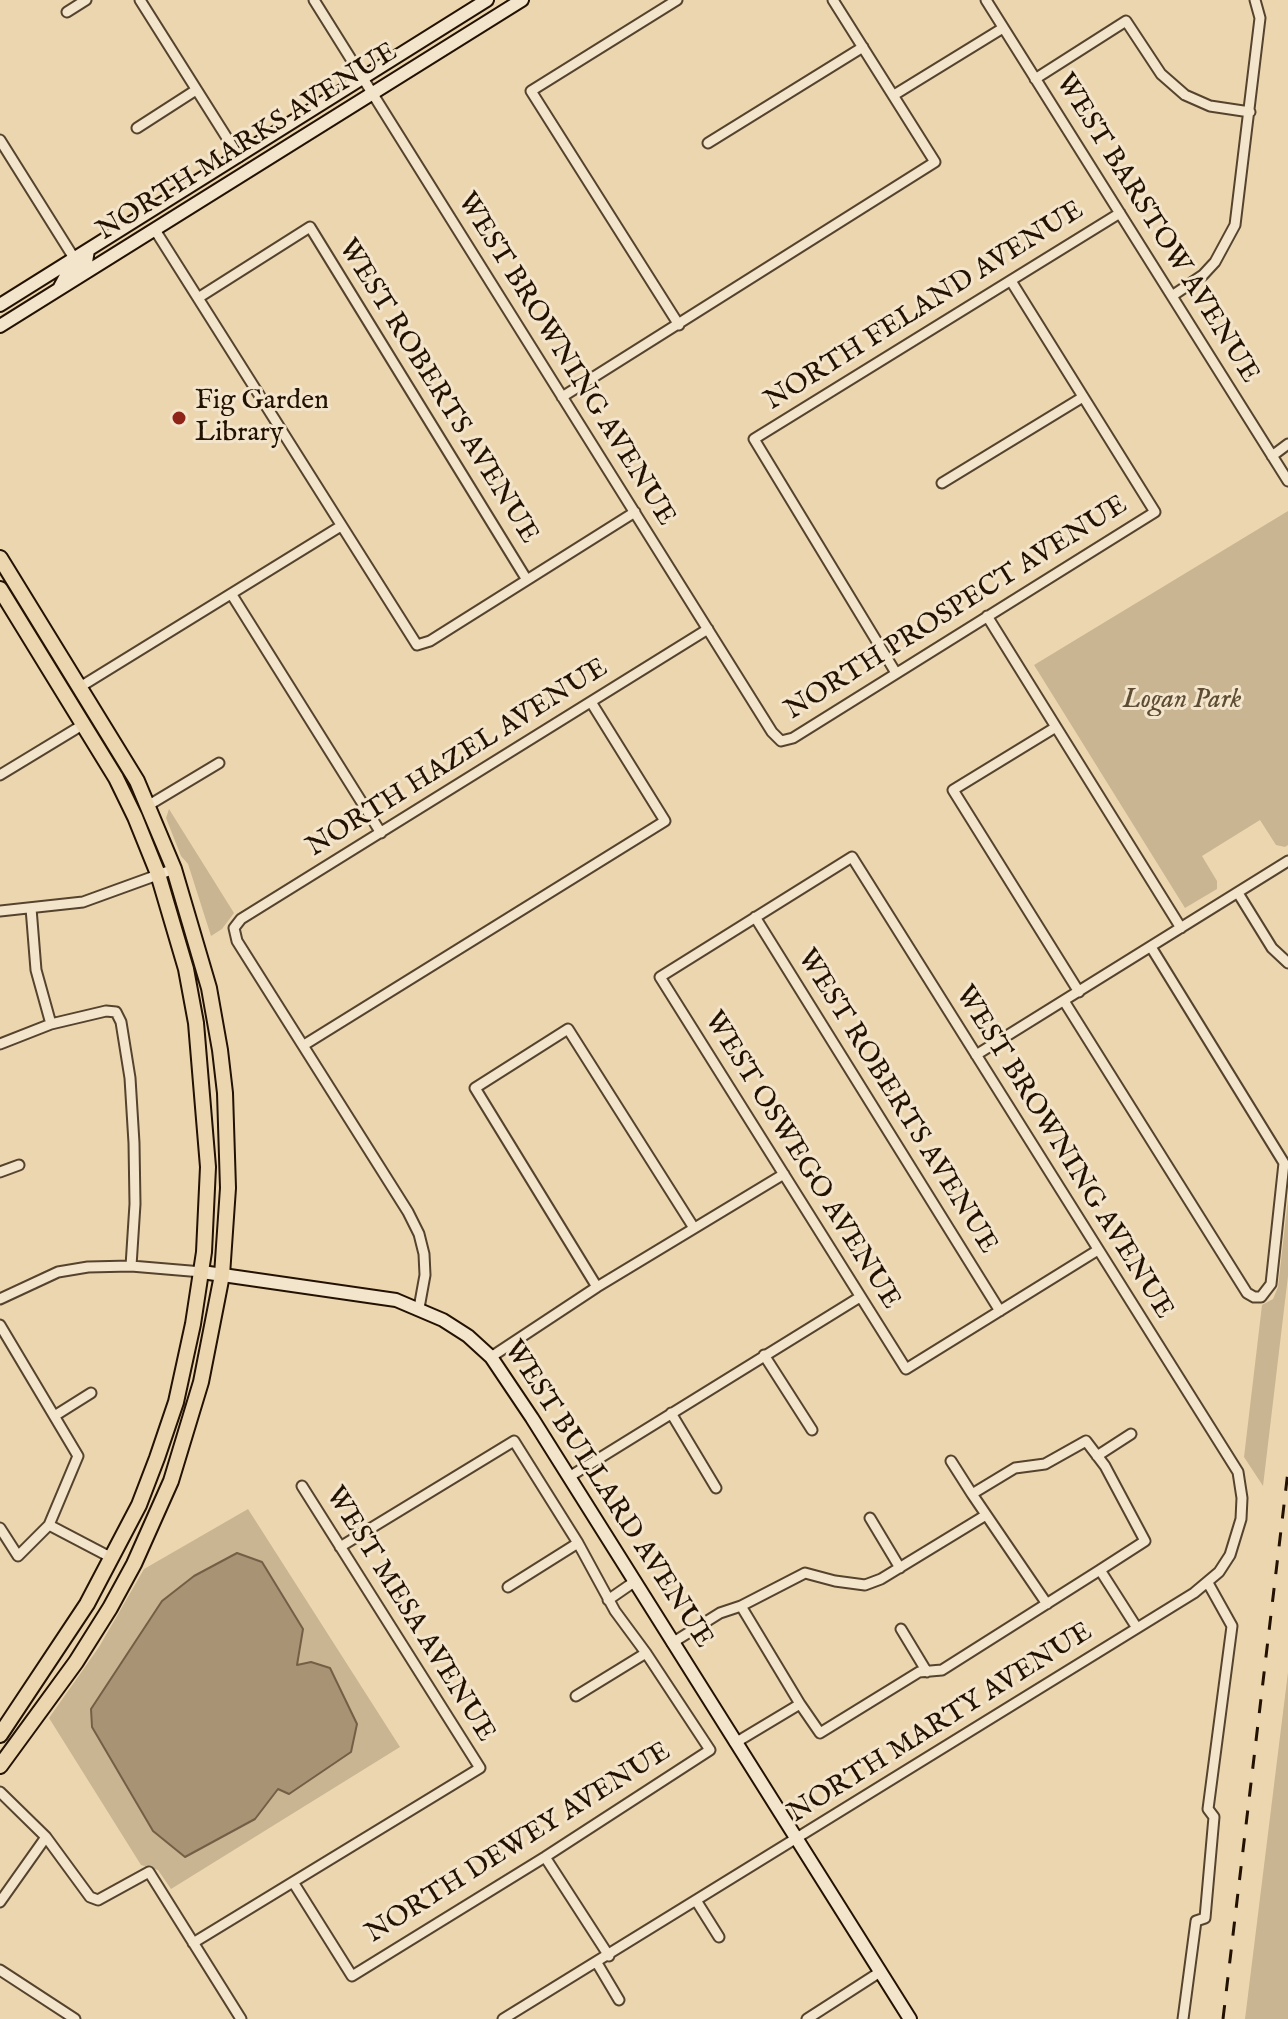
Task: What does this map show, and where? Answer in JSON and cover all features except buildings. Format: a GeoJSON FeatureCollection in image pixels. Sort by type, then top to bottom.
{"type":"FeatureCollection","features":[{"type":"Feature","properties":{"kind":"main road","name":"NORTH MARKS AVENUE"},"geometry":{"type":"LineString","coordinates":[[0,305],[487,0]]}},
{"type":"Feature","properties":{"kind":"main road","name":"NORTH MARKS AVENUE"},"geometry":{"type":"LineString","coordinates":[[0,326],[522,0]]}},
{"type":"Feature","properties":{"kind":"main road"},"geometry":{"type":"LineString","coordinates":[[155,230],[156,221],[194,194],[201,181]]}},
{"type":"Feature","properties":{"kind":"main road"},"geometry":{"type":"LineString","coordinates":[[60,289],[67,274],[86,262],[88,250]]}},
{"type":"Feature","properties":{"kind":"main road"},"geometry":{"type":"LineString","coordinates":[[0,558],[114,742],[149,805],[174,869],[209,988],[220,1050],[225,1093],[228,1188],[222,1275],[190,1424],[171,1481],[110,1608],[76,1662],[0,1766]]}},
{"type":"Feature","properties":{"kind":"main road"},"geometry":{"type":"LineString","coordinates":[[0,570],[31,607]]}},
{"type":"Feature","properties":{"kind":"main road"},"geometry":{"type":"LineString","coordinates":[[0,589],[116,778],[158,874],[186,969],[202,1068],[208,1167],[202,1272],[176,1402],[139,1505],[87,1604],[0,1735]]}},
{"type":"Feature","properties":{"kind":"main road"},"geometry":{"type":"LineString","coordinates":[[116,778],[126,782],[137,799],[149,805]]}},
{"type":"Feature","properties":{"kind":"main road","name":"WEST BULLARD AVENUE"},"geometry":{"type":"LineString","coordinates":[[202,1272],[396,1300],[419,1308],[468,1336],[491,1357],[910,2019]]}},
{"type":"Feature","properties":{"kind":"street"},"geometry":{"type":"LineString","coordinates":[[67,12],[86,0]]}},
{"type":"Feature","properties":{"kind":"street"},"geometry":{"type":"LineString","coordinates":[[140,0],[239,157]]}},
{"type":"Feature","properties":{"kind":"street","name":"WEST BROWNING AVENUE"},"geometry":{"type":"LineString","coordinates":[[314,0],[772,732],[781,741]]}},
{"type":"Feature","properties":{"kind":"street"},"geometry":{"type":"LineString","coordinates":[[655,0],[661,10]]}},
{"type":"Feature","properties":{"kind":"street"},"geometry":{"type":"LineString","coordinates":[[677,0],[531,91],[679,325]]}},
{"type":"Feature","properties":{"kind":"street"},"geometry":{"type":"LineString","coordinates":[[562,397],[935,162],[833,0]]}},
{"type":"Feature","properties":{"kind":"street","name":"WEST BARSTOW AVENUE"},"geometry":{"type":"LineString","coordinates":[[986,0],[1288,481]]}},
{"type":"Feature","properties":{"kind":"street"},"geometry":{"type":"LineString","coordinates":[[1172,296],[1203,275],[1230,238],[1237,211],[1260,18],[1255,0]]}},
{"type":"Feature","properties":{"kind":"street"},"geometry":{"type":"LineString","coordinates":[[1035,79],[1126,21],[1161,74],[1185,95],[1210,106],[1250,112]]}},
{"type":"Feature","properties":{"kind":"street"},"geometry":{"type":"LineString","coordinates":[[894,95],[1003,28]]}},
{"type":"Feature","properties":{"kind":"street"},"geometry":{"type":"LineString","coordinates":[[708,143],[863,47]]}},
{"type":"Feature","properties":{"kind":"street"},"geometry":{"type":"LineString","coordinates":[[137,128],[196,90]]}},
{"type":"Feature","properties":{"kind":"street"},"geometry":{"type":"LineString","coordinates":[[0,140],[74,258]]}},
{"type":"Feature","properties":{"kind":"street","name":"NORTH FELAND AVENUE"},"geometry":{"type":"LineString","coordinates":[[896,673],[754,439],[1120,213]]}},
{"type":"Feature","properties":{"kind":"street","name":"WEST ROBERTS AVENUE"},"geometry":{"type":"LineString","coordinates":[[198,298],[310,227],[527,580]]}},
{"type":"Feature","properties":{"kind":"street"},"geometry":{"type":"LineString","coordinates":[[155,230],[417,645],[430,641],[635,512]]}},
{"type":"Feature","properties":{"kind":"street"},"geometry":{"type":"LineString","coordinates":[[942,483],[1083,397],[1011,281]]}},
{"type":"Feature","properties":{"kind":"street","name":"NORTH PROSPECT AVENUE"},"geometry":{"type":"LineString","coordinates":[[781,741],[793,738],[1155,512],[1083,397]]}},
{"type":"Feature","properties":{"kind":"street"},"geometry":{"type":"LineString","coordinates":[[1272,456],[1288,444]]}},
{"type":"Feature","properties":{"kind":"street"},"geometry":{"type":"LineString","coordinates":[[80,687],[341,526]]}},
{"type":"Feature","properties":{"kind":"street"},"geometry":{"type":"LineString","coordinates":[[232,595],[381,833]]}},
{"type":"Feature","properties":{"kind":"street"},"geometry":{"type":"LineString","coordinates":[[987,616],[1181,928]]}},
{"type":"Feature","properties":{"kind":"street","name":"NORTH HAZEL AVENUE"},"geometry":{"type":"LineString","coordinates":[[304,1045],[237,941],[234,928],[241,919],[708,629]]}},
{"type":"Feature","properties":{"kind":"street"},"geometry":{"type":"LineString","coordinates":[[419,1308],[425,1275],[419,1234],[304,1045],[665,821],[591,702]]}},
{"type":"Feature","properties":{"kind":"street"},"geometry":{"type":"LineString","coordinates":[[0,775],[84,724]]}},
{"type":"Feature","properties":{"kind":"street"},"geometry":{"type":"LineString","coordinates":[[1056,727],[953,790],[1079,992]]}},
{"type":"Feature","properties":{"kind":"street"},"geometry":{"type":"LineString","coordinates":[[149,805],[219,763]]}},
{"type":"Feature","properties":{"kind":"street","name":"WEST BROWNING AVENUE"},"geometry":{"type":"LineString","coordinates":[[755,917],[852,857],[1238,1472],[1242,1498],[1237,1537],[1225,1563],[1208,1583]]}},
{"type":"Feature","properties":{"kind":"street"},"geometry":{"type":"LineString","coordinates":[[976,1055],[1288,861]]}},
{"type":"Feature","properties":{"kind":"street"},"geometry":{"type":"LineString","coordinates":[[0,911],[83,902],[174,869]]}},
{"type":"Feature","properties":{"kind":"street"},"geometry":{"type":"LineString","coordinates":[[1238,893],[1272,948],[1288,963]]}},
{"type":"Feature","properties":{"kind":"street"},"geometry":{"type":"LineString","coordinates":[[31,908],[36,970],[51,1024]]}},
{"type":"Feature","properties":{"kind":"street","name":"WEST ROBERTS AVENUE"},"geometry":{"type":"LineString","coordinates":[[755,917],[1000,1311]]}},
{"type":"Feature","properties":{"kind":"street","name":"WEST OSWEGO AVENUE"},"geometry":{"type":"LineString","coordinates":[[755,917],[660,977],[906,1369],[1000,1311]]}},
{"type":"Feature","properties":{"kind":"street"},"geometry":{"type":"LineString","coordinates":[[1064,1001],[1247,1293],[1261,1297],[1271,1284],[1284,1163],[1151,947]]}},
{"type":"Feature","properties":{"kind":"street"},"geometry":{"type":"LineString","coordinates":[[0,1044],[51,1024],[106,1011],[116,1012],[121,1022],[130,1078],[134,1143],[135,1204],[131,1266]]}},
{"type":"Feature","properties":{"kind":"street"},"geometry":{"type":"LineString","coordinates":[[597,1287],[475,1088],[568,1029],[694,1228]]}},
{"type":"Feature","properties":{"kind":"street"},"geometry":{"type":"LineString","coordinates":[[0,1172],[19,1165]]}},
{"type":"Feature","properties":{"kind":"street"},"geometry":{"type":"LineString","coordinates":[[491,1357],[597,1287],[784,1174]]}},
{"type":"Feature","properties":{"kind":"street"},"geometry":{"type":"LineString","coordinates":[[1000,1311],[1098,1250]]}},
{"type":"Feature","properties":{"kind":"street"},"geometry":{"type":"LineString","coordinates":[[0,1299],[58,1272],[88,1267],[131,1266],[202,1272]]}},
{"type":"Feature","properties":{"kind":"street"},"geometry":{"type":"LineString","coordinates":[[569,1477],[860,1297]]}},
{"type":"Feature","properties":{"kind":"street"},"geometry":{"type":"LineString","coordinates":[[0,1325],[78,1456],[49,1525],[18,1556],[0,1528]]}},
{"type":"Feature","properties":{"kind":"street"},"geometry":{"type":"LineString","coordinates":[[764,1355],[812,1430]]}},
{"type":"Feature","properties":{"kind":"street"},"geometry":{"type":"LineString","coordinates":[[56,1415],[91,1393]]}},
{"type":"Feature","properties":{"kind":"street"},"geometry":{"type":"LineString","coordinates":[[671,1413],[716,1488]]}},
{"type":"Feature","properties":{"kind":"street"},"geometry":{"type":"LineString","coordinates":[[1097,1456],[1131,1434]]}},
{"type":"Feature","properties":{"kind":"street","name":"WEST BULLARD AVENUE"},"geometry":{"type":"LineString","coordinates":[[340,1547],[514,1441],[578,1543],[608,1600],[710,1750]]}},
{"type":"Feature","properties":{"kind":"street"},"geometry":{"type":"LineString","coordinates":[[741,1606],[820,1733],[919,1672],[942,1670],[1145,1541],[1086,1441],[1045,1464],[1015,1468],[972,1494]]}},
{"type":"Feature","properties":{"kind":"street"},"geometry":{"type":"LineString","coordinates":[[951,1461],[1047,1604]]}},
{"type":"Feature","properties":{"kind":"street","name":"WEST MESA AVENUE"},"geometry":{"type":"LineString","coordinates":[[293,1882],[480,1768],[302,1486]]}},
{"type":"Feature","properties":{"kind":"street"},"geometry":{"type":"LineString","coordinates":[[672,1643],[720,1613],[741,1606],[805,1573],[865,1585],[900,1568],[986,1515]]}},
{"type":"Feature","properties":{"kind":"street"},"geometry":{"type":"LineString","coordinates":[[870,1518],[900,1568]]}},
{"type":"Feature","properties":{"kind":"street"},"geometry":{"type":"LineString","coordinates":[[49,1525],[112,1558]]}},
{"type":"Feature","properties":{"kind":"street"},"geometry":{"type":"LineString","coordinates":[[508,1587],[578,1543]]}},
{"type":"Feature","properties":{"kind":"street"},"geometry":{"type":"LineString","coordinates":[[1100,1570],[1137,1628]]}},
{"type":"Feature","properties":{"kind":"street"},"geometry":{"type":"LineString","coordinates":[[608,1600],[634,1582]]}},
{"type":"Feature","properties":{"kind":"street"},"geometry":{"type":"LineString","coordinates":[[1183,2019],[1196,1921],[1205,1918],[1214,1817],[1208,1809],[1232,1626],[1208,1583]]}},
{"type":"Feature","properties":{"kind":"street","name":"NORTH MARTY AVENUE"},"geometry":{"type":"LineString","coordinates":[[503,2019],[697,1902],[1208,1583]]}},
{"type":"Feature","properties":{"kind":"street"},"geometry":{"type":"LineString","coordinates":[[901,1629],[927,1672]]}},
{"type":"Feature","properties":{"kind":"street"},"geometry":{"type":"LineString","coordinates":[[576,1696],[646,1653]]}},
{"type":"Feature","properties":{"kind":"street"},"geometry":{"type":"LineString","coordinates":[[735,1743],[800,1704]]}},
{"type":"Feature","properties":{"kind":"street","name":"NORTH DEWEY AVENUE"},"geometry":{"type":"LineString","coordinates":[[293,1882],[352,1976],[710,1750]]}},
{"type":"Feature","properties":{"kind":"street"},"geometry":{"type":"LineString","coordinates":[[0,1792],[46,1837],[90,1897],[98,1900],[149,1872],[241,2019]]}},
{"type":"Feature","properties":{"kind":"street"},"geometry":{"type":"LineString","coordinates":[[0,1902],[46,1837]]}},
{"type":"Feature","properties":{"kind":"street"},"geometry":{"type":"LineString","coordinates":[[545,1857],[609,1956]]}},
{"type":"Feature","properties":{"kind":"street"},"geometry":{"type":"LineString","coordinates":[[193,1943],[293,1882]]}},
{"type":"Feature","properties":{"kind":"street"},"geometry":{"type":"LineString","coordinates":[[697,1902],[719,1937]]}},
{"type":"Feature","properties":{"kind":"street"},"geometry":{"type":"LineString","coordinates":[[597,1963],[619,2000]]}},
{"type":"Feature","properties":{"kind":"street"},"geometry":{"type":"LineString","coordinates":[[0,1970],[61,2015],[75,2019]]}},
{"type":"Feature","properties":{"kind":"street"},"geometry":{"type":"LineString","coordinates":[[807,2019],[880,1972]]}},
{"type":"Feature","properties":{"kind":"green space","name":"Logan Park"},"geometry":{"type":"Polygon","coordinates":[[[1288,511],[1288,845],[1276,845],[1260,820],[1202,856],[1217,881],[1217,889],[1185,908],[1034,665],[1288,511]]]}},
{"type":"Feature","properties":{"kind":"green space"},"geometry":{"type":"Polygon","coordinates":[[[169,809],[234,913],[222,929],[211,936],[188,864],[181,856],[166,818],[169,809]]]}},
{"type":"Feature","properties":{"kind":"green space"},"geometry":{"type":"Polygon","coordinates":[[[1288,1199],[1288,1276],[1263,1486],[1244,1457],[1262,1305],[1273,1299],[1278,1287],[1288,1199]]]}},
{"type":"Feature","properties":{"kind":"green space"},"geometry":{"type":"Polygon","coordinates":[[[248,1509],[400,1747],[171,1889],[158,1870],[141,1865],[49,1718],[99,1647],[144,1569],[248,1509]]]}},
{"type":"Feature","properties":{"kind":"green space"},"geometry":{"type":"Polygon","coordinates":[[[1288,1672],[1288,2019],[1245,2019],[1288,1672]]]}},
{"type":"Feature","properties":{"kind":"shaded area"},"geometry":{"type":"Polygon","coordinates":[[[237,1553],[262,1562],[303,1629],[297,1665],[311,1662],[330,1668],[357,1724],[351,1752],[289,1794],[278,1789],[255,1819],[185,1857],[153,1831],[92,1727],[91,1709],[162,1601],[194,1576],[237,1553]]]}},
{"type":"Feature","properties":{"kind":"railway"},"geometry":{"type":"LineString","coordinates":[[1223,2019],[1288,1471]]}},
{"type":"Feature","properties":{"kind":"place","name":"Fig Garden Library"},"geometry":{"type":"Point","coordinates":[179,418]}}]}
